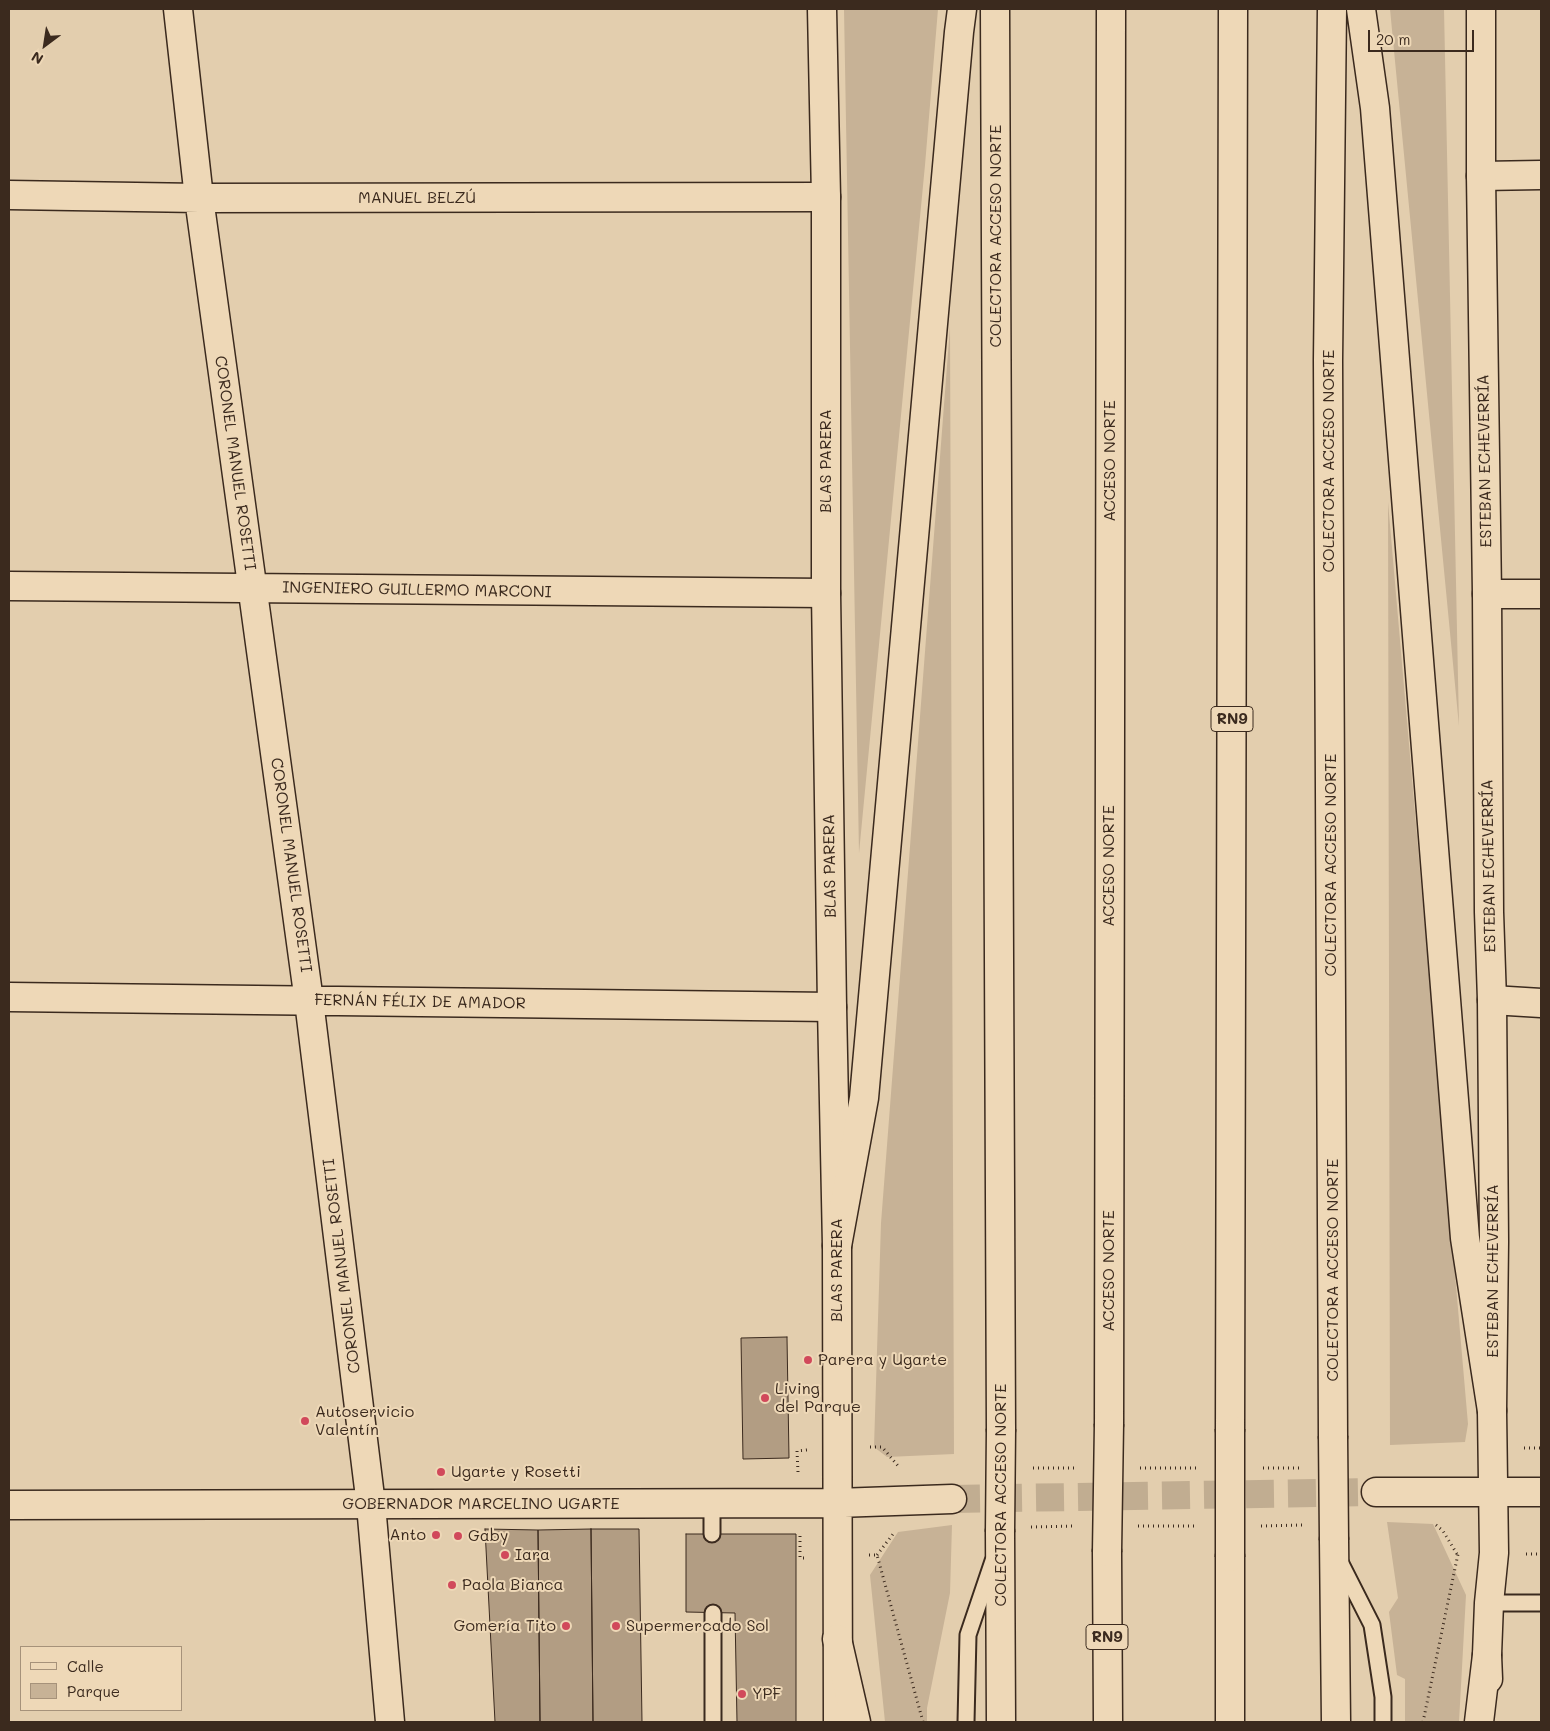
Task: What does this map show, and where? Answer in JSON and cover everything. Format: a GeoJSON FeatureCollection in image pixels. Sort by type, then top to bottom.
{"type":"FeatureCollection","features":[{"type":"Feature","properties":{"kind":"main road","name":"CORONEL MANUEL ROSETTI"},"geometry":{"type":"LineString","coordinates":[[178,9],[199,198],[309,1000],[371,1504],[390,1722]]}},
{"type":"Feature","properties":{"kind":"main road","name":"BLAS PARERA"},"geometry":{"type":"LineString","coordinates":[[822,9],[826,197],[826,593],[837,1246],[836,1503],[838,1722]]}},
{"type":"Feature","properties":{"kind":"main road"},"geometry":{"type":"LineString","coordinates":[[837,1246],[864,1098],[962,9]]}},
{"type":"Feature","properties":{"kind":"main road","name":"COLECTORA ACCESO NORTE"},"geometry":{"type":"LineString","coordinates":[[995,9],[1001,1722]]}},
{"type":"Feature","properties":{"kind":"main road","name":"ACCESO NORTE"},"geometry":{"type":"LineString","coordinates":[[1108,1722],[1111,9]]}},
{"type":"Feature","properties":{"kind":"main road","name":"RN9"},"geometry":{"type":"LineString","coordinates":[[1230,1722],[1234,9]]}},
{"type":"Feature","properties":{"kind":"main road","name":"COLECTORA ACCESO NORTE"},"geometry":{"type":"LineString","coordinates":[[1332,9],[1328,360],[1336,1722]]}},
{"type":"Feature","properties":{"kind":"main road"},"geometry":{"type":"LineString","coordinates":[[1362,9],[1375,108],[1465,1238],[1492,1411]]}},
{"type":"Feature","properties":{"kind":"main road","name":"ESTEBAN ECHEVERRÍA"},"geometry":{"type":"LineString","coordinates":[[1481,9],[1481,176],[1494,1232],[1492,1411],[1494,1553],[1489,1603],[1487,1655],[1491,1722]]}},
{"type":"Feature","properties":{"kind":"main road"},"geometry":{"type":"LineString","coordinates":[[1481,176],[1541,175]]}},
{"type":"Feature","properties":{"kind":"main road","name":"MANUEL BELZÚ"},"geometry":{"type":"LineString","coordinates":[[9,195],[199,198],[826,197]]}},
{"type":"Feature","properties":{"kind":"main road","name":"INGENIERO GUILLERMO MARCONI"},"geometry":{"type":"LineString","coordinates":[[9,586],[826,593]]}},
{"type":"Feature","properties":{"kind":"main road"},"geometry":{"type":"LineString","coordinates":[[1487,594],[1541,594]]}},
{"type":"Feature","properties":{"kind":"main road","name":"FERNÁN FÉLIX DE AMADOR"},"geometry":{"type":"LineString","coordinates":[[9,997],[832,1007]]}},
{"type":"Feature","properties":{"kind":"main road"},"geometry":{"type":"LineString","coordinates":[[1492,1000],[1541,1003]]}},
{"type":"Feature","properties":{"kind":"main road"},"geometry":{"type":"LineString","coordinates":[[1376,1492],[1541,1492]]}},
{"type":"Feature","properties":{"kind":"main road","name":"GOBERNADOR MARCELINO UGARTE"},"geometry":{"type":"LineString","coordinates":[[9,1505],[836,1503],[952,1499]]}},
{"type":"Feature","properties":{"kind":"main road"},"geometry":{"type":"LineString","coordinates":[[837,1639],[856,1722]]}},
{"type":"Feature","properties":{"kind":"main road"},"geometry":{"type":"LineString","coordinates":[[1479,1722],[1487,1655]]}},
{"type":"Feature","properties":{"kind":"lane"},"geometry":{"type":"LineString","coordinates":[[712,1503],[712,1534]]}},
{"type":"Feature","properties":{"kind":"lane"},"geometry":{"type":"LineString","coordinates":[[966,1722],[968,1635],[1000,1536]]}},
{"type":"Feature","properties":{"kind":"lane"},"geometry":{"type":"LineString","coordinates":[[1334,1545],[1372,1625],[1383,1697],[1383,1722]]}},
{"type":"Feature","properties":{"kind":"lane"},"geometry":{"type":"LineString","coordinates":[[1489,1603],[1541,1603]]}},
{"type":"Feature","properties":{"kind":"lane"},"geometry":{"type":"LineString","coordinates":[[713,1613],[713,1722]]}},
{"type":"Feature","properties":{"kind":"path"},"geometry":{"type":"LineString","coordinates":[[877,1555],[800,1558],[797,1451],[882,1447],[898,1467],[908,1467]]}},
{"type":"Feature","properties":{"kind":"path"},"geometry":{"type":"LineString","coordinates":[[1493,1448],[1541,1448]]}},
{"type":"Feature","properties":{"kind":"path"},"geometry":{"type":"LineString","coordinates":[[1026,1468],[1086,1468]]}},
{"type":"Feature","properties":{"kind":"path"},"geometry":{"type":"LineString","coordinates":[[1135,1468],[1204,1468]]}},
{"type":"Feature","properties":{"kind":"path"},"geometry":{"type":"LineString","coordinates":[[1254,1468],[1303,1468]]}},
{"type":"Feature","properties":{"kind":"path"},"geometry":{"type":"LineString","coordinates":[[1427,1525],[1437,1525],[1458,1554]]}},
{"type":"Feature","properties":{"kind":"path"},"geometry":{"type":"LineString","coordinates":[[1028,1527],[1078,1526]]}},
{"type":"Feature","properties":{"kind":"path"},"geometry":{"type":"LineString","coordinates":[[1138,1526],[1197,1526]]}},
{"type":"Feature","properties":{"kind":"path"},"geometry":{"type":"LineString","coordinates":[[1257,1526],[1307,1526]]}},
{"type":"Feature","properties":{"kind":"path"},"geometry":{"type":"LineString","coordinates":[[877,1555],[898,1527]]}},
{"type":"Feature","properties":{"kind":"path"},"geometry":{"type":"LineString","coordinates":[[877,1555],[923,1722]]}},
{"type":"Feature","properties":{"kind":"green space"},"geometry":{"type":"Polygon","coordinates":[[[844,9],[938,9],[925,165],[859,853],[844,9]]]}},
{"type":"Feature","properties":{"kind":"green space"},"geometry":{"type":"Polygon","coordinates":[[[1390,9],[1444,9],[1459,726],[1390,9]]]}},
{"type":"Feature","properties":{"kind":"green space"},"geometry":{"type":"Polygon","coordinates":[[[950,327],[954,1454],[887,1457],[874,1447],[881,1223],[950,327]]]}},
{"type":"Feature","properties":{"kind":"green space"},"geometry":{"type":"Polygon","coordinates":[[[1388,502],[1468,1424],[1465,1442],[1390,1445],[1388,502]]]}},
{"type":"Feature","properties":{"kind":"green space"},"geometry":{"type":"Polygon","coordinates":[[[1387,1522],[1433,1524],[1466,1595],[1459,1722],[1405,1722],[1405,1679],[1397,1675],[1389,1612],[1398,1598],[1387,1522]]]}},
{"type":"Feature","properties":{"kind":"green space"},"geometry":{"type":"Polygon","coordinates":[[[952,1525],[950,1593],[927,1708],[927,1722],[885,1722],[870,1575],[898,1532],[952,1525]]]}},
{"type":"Feature","properties":{"kind":"building","name":"Living del Parque"},"geometry":{"type":"Polygon","coordinates":[[[787,1337],[789,1458],[743,1459],[741,1338],[787,1337]]]}},
{"type":"Feature","properties":{"kind":"building"},"geometry":{"type":"Polygon","coordinates":[[[485,1529],[538,1530],[540,1722],[495,1722],[485,1529]]]}},
{"type":"Feature","properties":{"kind":"building","name":"Supermercado Sol"},"geometry":{"type":"Polygon","coordinates":[[[591,1529],[639,1529],[642,1722],[593,1722],[591,1529]]]}},
{"type":"Feature","properties":{"kind":"building","name":"Gomería Tito"},"geometry":{"type":"Polygon","coordinates":[[[591,1529],[593,1722],[540,1722],[538,1530],[591,1529]]]}},
{"type":"Feature","properties":{"kind":"building"},"geometry":{"type":"Polygon","coordinates":[[[686,1534],[796,1534],[796,1722],[737,1722],[735,1613],[686,1612],[686,1534]]]}},
{"type":"Feature","properties":{"kind":"tunnel"},"geometry":{"type":"LineString","coordinates":[[952,1499],[1376,1492]]}},
{"type":"Feature","properties":{"kind":"place","name":"Parera y Ugarte"},"geometry":{"type":"Point","coordinates":[808,1360]}},
{"type":"Feature","properties":{"kind":"place","name":"Living del Parque"},"geometry":{"type":"Point","coordinates":[765,1398]}},
{"type":"Feature","properties":{"kind":"place","name":"Autoservicio Valentín"},"geometry":{"type":"Point","coordinates":[305,1421]}},
{"type":"Feature","properties":{"kind":"place","name":"Ugarte y Rosetti"},"geometry":{"type":"Point","coordinates":[441,1472]}},
{"type":"Feature","properties":{"kind":"place","name":"Anto"},"geometry":{"type":"Point","coordinates":[436,1535]}},
{"type":"Feature","properties":{"kind":"place","name":"Gaby"},"geometry":{"type":"Point","coordinates":[458,1536]}},
{"type":"Feature","properties":{"kind":"place","name":"Iara"},"geometry":{"type":"Point","coordinates":[505,1555]}},
{"type":"Feature","properties":{"kind":"place","name":"Paola Bianca"},"geometry":{"type":"Point","coordinates":[452,1585]}},
{"type":"Feature","properties":{"kind":"place","name":"Gomería Tito"},"geometry":{"type":"Point","coordinates":[566,1626]}},
{"type":"Feature","properties":{"kind":"place","name":"Supermercado Sol"},"geometry":{"type":"Point","coordinates":[616,1626]}},
{"type":"Feature","properties":{"kind":"place","name":"YPF"},"geometry":{"type":"Point","coordinates":[742,1694]}}]}
